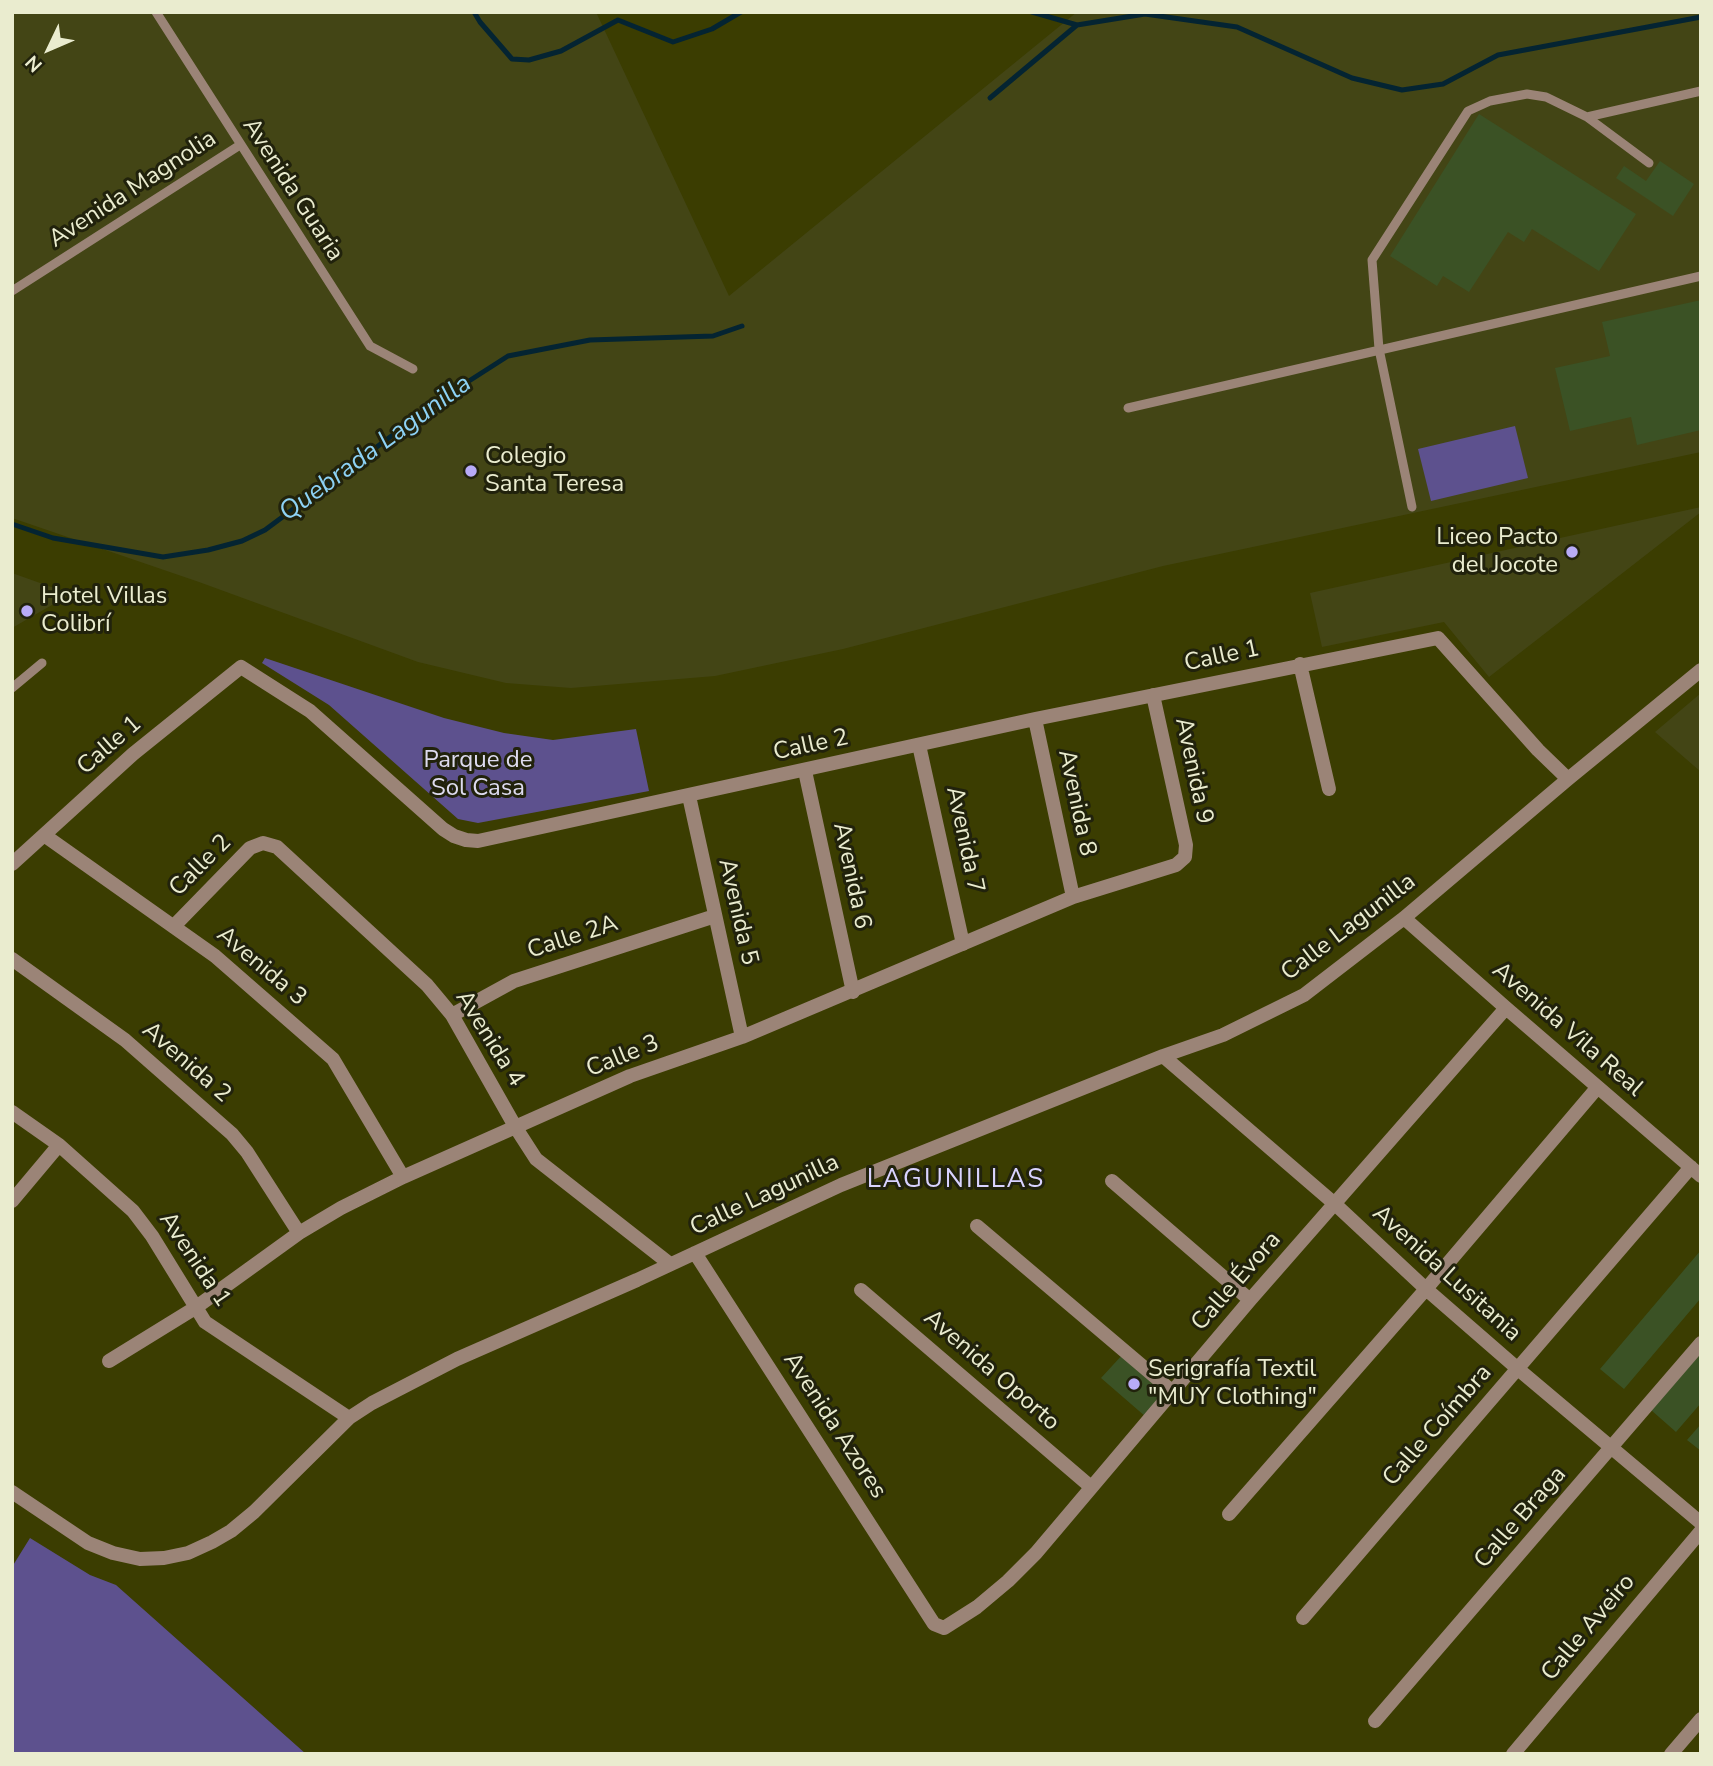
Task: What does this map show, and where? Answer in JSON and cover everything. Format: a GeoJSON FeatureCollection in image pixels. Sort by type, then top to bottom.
{"type":"FeatureCollection","features":[{"type":"Feature","properties":{"kind":"street","name":"Calle 1"},"geometry":{"type":"LineString","coordinates":[[1153,695],[1438,638],[1538,750],[1568,779]]}},
{"type":"Feature","properties":{"kind":"street"},"geometry":{"type":"LineString","coordinates":[[1300,664],[1329,789]]}},
{"type":"Feature","properties":{"kind":"street","name":"Calle 1"},"geometry":{"type":"LineString","coordinates":[[12,864],[133,754],[241,667],[310,711],[443,829],[454,836],[478,841]]}},
{"type":"Feature","properties":{"kind":"street","name":"Calle Lagunilla"},"geometry":{"type":"LineString","coordinates":[[12,1492],[88,1543],[113,1553],[140,1559],[164,1558],[188,1553],[212,1542],[246,1518],[349,1418],[372,1403],[457,1359],[841,1185],[1163,1056],[1223,1035],[1304,995],[1404,918],[1701,670]]}},
{"type":"Feature","properties":{"kind":"street","name":"Calle 2"},"geometry":{"type":"LineString","coordinates":[[478,841],[1153,695]]}},
{"type":"Feature","properties":{"kind":"street","name":"Avenida 9"},"geometry":{"type":"LineString","coordinates":[[1153,695],[1186,845],[1185,857]]}},
{"type":"Feature","properties":{"kind":"street","name":"Avenida 8"},"geometry":{"type":"LineString","coordinates":[[1035,719],[1073,897]]}},
{"type":"Feature","properties":{"kind":"street","name":"Avenida 7"},"geometry":{"type":"LineString","coordinates":[[919,745],[963,944]]}},
{"type":"Feature","properties":{"kind":"street","name":"Avenida 6"},"geometry":{"type":"LineString","coordinates":[[805,771],[853,992]]}},
{"type":"Feature","properties":{"kind":"street","name":"Avenida 5"},"geometry":{"type":"LineString","coordinates":[[689,796],[743,1037]]}},
{"type":"Feature","properties":{"kind":"street","name":"Avenida 3"},"geometry":{"type":"LineString","coordinates":[[44,835],[215,956],[333,1059],[403,1177]]}},
{"type":"Feature","properties":{"kind":"street","name":"Calle 2"},"geometry":{"type":"LineString","coordinates":[[174,926],[250,848],[263,843]]}},
{"type":"Feature","properties":{"kind":"street","name":"Avenida 4"},"geometry":{"type":"LineString","coordinates":[[263,843],[277,847],[427,985],[452,1015],[536,1159],[670,1264]]}},
{"type":"Feature","properties":{"kind":"street","name":"Calle 3"},"geometry":{"type":"LineString","coordinates":[[109,1361],[195,1308],[299,1233],[403,1177],[630,1076],[743,1037],[1073,897],[1176,864],[1185,857]]}},
{"type":"Feature","properties":{"kind":"street","name":"Calle 2A"},"geometry":{"type":"LineString","coordinates":[[452,1015],[514,981],[715,916]]}},
{"type":"Feature","properties":{"kind":"street","name":"Avenida Vila Real"},"geometry":{"type":"LineString","coordinates":[[1404,918],[1696,1172]]}},
{"type":"Feature","properties":{"kind":"street","name":"Avenida 2"},"geometry":{"type":"LineString","coordinates":[[12,959],[125,1040],[232,1134],[247,1152],[299,1233]]}},
{"type":"Feature","properties":{"kind":"street","name":"Calle Évora"},"geometry":{"type":"LineString","coordinates":[[934,1624],[944,1628],[976,1607],[1036,1553],[1250,1300],[1506,1008]]}},
{"type":"Feature","properties":{"kind":"street","name":"Avenida Lusitania"},"geometry":{"type":"LineString","coordinates":[[1163,1056],[1336,1205],[1426,1289],[1610,1449],[1701,1523]]}},
{"type":"Feature","properties":{"kind":"street"},"geometry":{"type":"LineString","coordinates":[[1229,1514],[1597,1088]]}},
{"type":"Feature","properties":{"kind":"street","name":"Avenida 1"},"geometry":{"type":"LineString","coordinates":[[12,1112],[60,1145],[133,1211],[205,1322],[349,1418]]}},
{"type":"Feature","properties":{"kind":"street"},"geometry":{"type":"LineString","coordinates":[[12,1200],[60,1145]]}},
{"type":"Feature","properties":{"kind":"street","name":"Calle Coímbra"},"geometry":{"type":"LineString","coordinates":[[1303,1618],[1518,1369],[1696,1172]]}},
{"type":"Feature","properties":{"kind":"street"},"geometry":{"type":"LineString","coordinates":[[1112,1181],[1250,1300]]}},
{"type":"Feature","properties":{"kind":"street"},"geometry":{"type":"LineString","coordinates":[[977,1226],[1173,1392]]}},
{"type":"Feature","properties":{"kind":"street","name":"Avenida Azores"},"geometry":{"type":"LineString","coordinates":[[695,1252],[934,1624]]}},
{"type":"Feature","properties":{"kind":"street","name":"Avenida Oporto"},"geometry":{"type":"LineString","coordinates":[[862,1290],[1091,1487]]}},
{"type":"Feature","properties":{"kind":"street","name":"Calle Braga"},"geometry":{"type":"LineString","coordinates":[[1375,1721],[1701,1343]]}},
{"type":"Feature","properties":{"kind":"street","name":"Calle Aveiro"},"geometry":{"type":"LineString","coordinates":[[1513,1754],[1701,1531]]}},
{"type":"Feature","properties":{"kind":"street"},"geometry":{"type":"LineString","coordinates":[[1671,1754],[1701,1719]]}},
{"type":"Feature","properties":{"kind":"lane","name":"Avenida Guaria"},"geometry":{"type":"LineString","coordinates":[[156,12],[370,346],[413,369]]}},
{"type":"Feature","properties":{"kind":"lane"},"geometry":{"type":"LineString","coordinates":[[1587,117],[1701,91]]}},
{"type":"Feature","properties":{"kind":"lane"},"geometry":{"type":"LineString","coordinates":[[1412,507],[1380,349],[1372,260],[1468,111],[1490,101],[1527,94],[1546,97],[1587,117],[1649,163]]}},
{"type":"Feature","properties":{"kind":"lane","name":"Avenida Magnolia"},"geometry":{"type":"LineString","coordinates":[[12,291],[240,145]]}},
{"type":"Feature","properties":{"kind":"lane"},"geometry":{"type":"LineString","coordinates":[[1128,408],[1701,276]]}},
{"type":"Feature","properties":{"kind":"lane"},"geometry":{"type":"LineString","coordinates":[[12,688],[42,663]]}},
{"type":"Feature","properties":{"kind":"shaded area"},"geometry":{"type":"Polygon","coordinates":[[[12,12],[596,12],[729,296],[1077,12],[1701,12],[1701,452],[1163,566],[843,649],[715,676],[571,688],[506,683],[418,662],[199,582],[12,518],[12,12]]]}},
{"type":"Feature","properties":{"kind":"shaded area","name":"Liceo Pacto del Jocote"},"geometry":{"type":"Polygon","coordinates":[[[1701,507],[1701,512],[1489,677],[1444,622],[1322,647],[1310,593],[1701,507]]]}},
{"type":"Feature","properties":{"kind":"shaded area","name":"Hotel Villas Colibrí"},"geometry":{"type":"Polygon","coordinates":[[[12,573],[71,594],[12,628],[12,573]]]}},
{"type":"Feature","properties":{"kind":"shaded area"},"geometry":{"type":"Polygon","coordinates":[[[1701,693],[1701,772],[1655,732],[1701,693]]]}},
{"type":"Feature","properties":{"kind":"green space"},"geometry":{"type":"Polygon","coordinates":[[[1515,426],[1528,478],[1431,501],[1418,449],[1515,426]]]}},
{"type":"Feature","properties":{"kind":"green space","name":"Parque de Sol Casa"},"geometry":{"type":"Polygon","coordinates":[[[265,658],[444,718],[504,733],[553,740],[636,729],[649,791],[478,823],[458,819],[329,705],[262,663],[265,658]]]}},
{"type":"Feature","properties":{"kind":"green space"},"geometry":{"type":"Polygon","coordinates":[[[30,1538],[90,1575],[116,1585],[306,1754],[12,1754],[12,1567],[30,1538]]]}},
{"type":"Feature","properties":{"kind":"building"},"geometry":{"type":"Polygon","coordinates":[[[1479,114],[1636,214],[1599,271],[1532,229],[1524,242],[1508,232],[1469,292],[1443,276],[1437,286],[1390,256],[1479,114]]]}},
{"type":"Feature","properties":{"kind":"building"},"geometry":{"type":"Polygon","coordinates":[[[1660,161],[1694,184],[1673,216],[1616,178],[1624,166],[1646,181],[1660,161]]]}},
{"type":"Feature","properties":{"kind":"building"},"geometry":{"type":"Polygon","coordinates":[[[1701,300],[1701,430],[1637,445],[1631,417],[1570,431],[1555,368],[1610,356],[1602,322],[1701,300]]]}},
{"type":"Feature","properties":{"kind":"building"},"geometry":{"type":"Polygon","coordinates":[[[1701,1250],[1701,1298],[1624,1389],[1600,1369],[1701,1250]]]}},
{"type":"Feature","properties":{"kind":"building","name":"Serigrafía Textil \"MUY Clothing\""},"geometry":{"type":"Polygon","coordinates":[[[1124,1353],[1169,1390],[1146,1417],[1101,1378],[1124,1353]]]}},
{"type":"Feature","properties":{"kind":"building"},"geometry":{"type":"Polygon","coordinates":[[[1701,1353],[1701,1403],[1676,1432],[1651,1410],[1701,1353]]]}},
{"type":"Feature","properties":{"kind":"building"},"geometry":{"type":"Polygon","coordinates":[[[1701,1424],[1701,1451],[1687,1440],[1701,1424]]]}},
{"type":"Feature","properties":{"kind":"waterway"},"geometry":{"type":"LineString","coordinates":[[474,12],[512,59],[529,60],[561,51],[618,20],[673,42],[712,29],[741,12]]}},
{"type":"Feature","properties":{"kind":"waterway"},"geometry":{"type":"LineString","coordinates":[[1032,12],[1077,25]]}},
{"type":"Feature","properties":{"kind":"waterway","name":"Quebrada Lagunilla"},"geometry":{"type":"LineString","coordinates":[[990,98],[1077,25],[1145,14],[1237,27],[1352,78],[1402,90],[1443,84],[1498,55],[1701,17]]}},
{"type":"Feature","properties":{"kind":"waterway","name":"Quebrada Lagunilla"},"geometry":{"type":"LineString","coordinates":[[12,524],[53,538],[163,557],[242,541],[265,530],[444,397],[508,356],[590,340],[713,336],[742,326]]}},
{"type":"Feature","properties":{"kind":"place","name":"Colegio Santa Teresa"},"geometry":{"type":"Point","coordinates":[471,471]}},
{"type":"Feature","properties":{"kind":"place","name":"Liceo Pacto del Jocote"},"geometry":{"type":"Point","coordinates":[1572,552]}},
{"type":"Feature","properties":{"kind":"place","name":"Hotel Villas Colibrí"},"geometry":{"type":"Point","coordinates":[27,611]}},
{"type":"Feature","properties":{"kind":"place","name":"Serigrafía Textil \"MUY Clothing\""},"geometry":{"type":"Point","coordinates":[1134,1384]}},
{"type":"Feature","properties":{"kind":"district","name":"LAGUNILLAS"},"geometry":{"type":"Point","coordinates":[956,1181]}}]}
